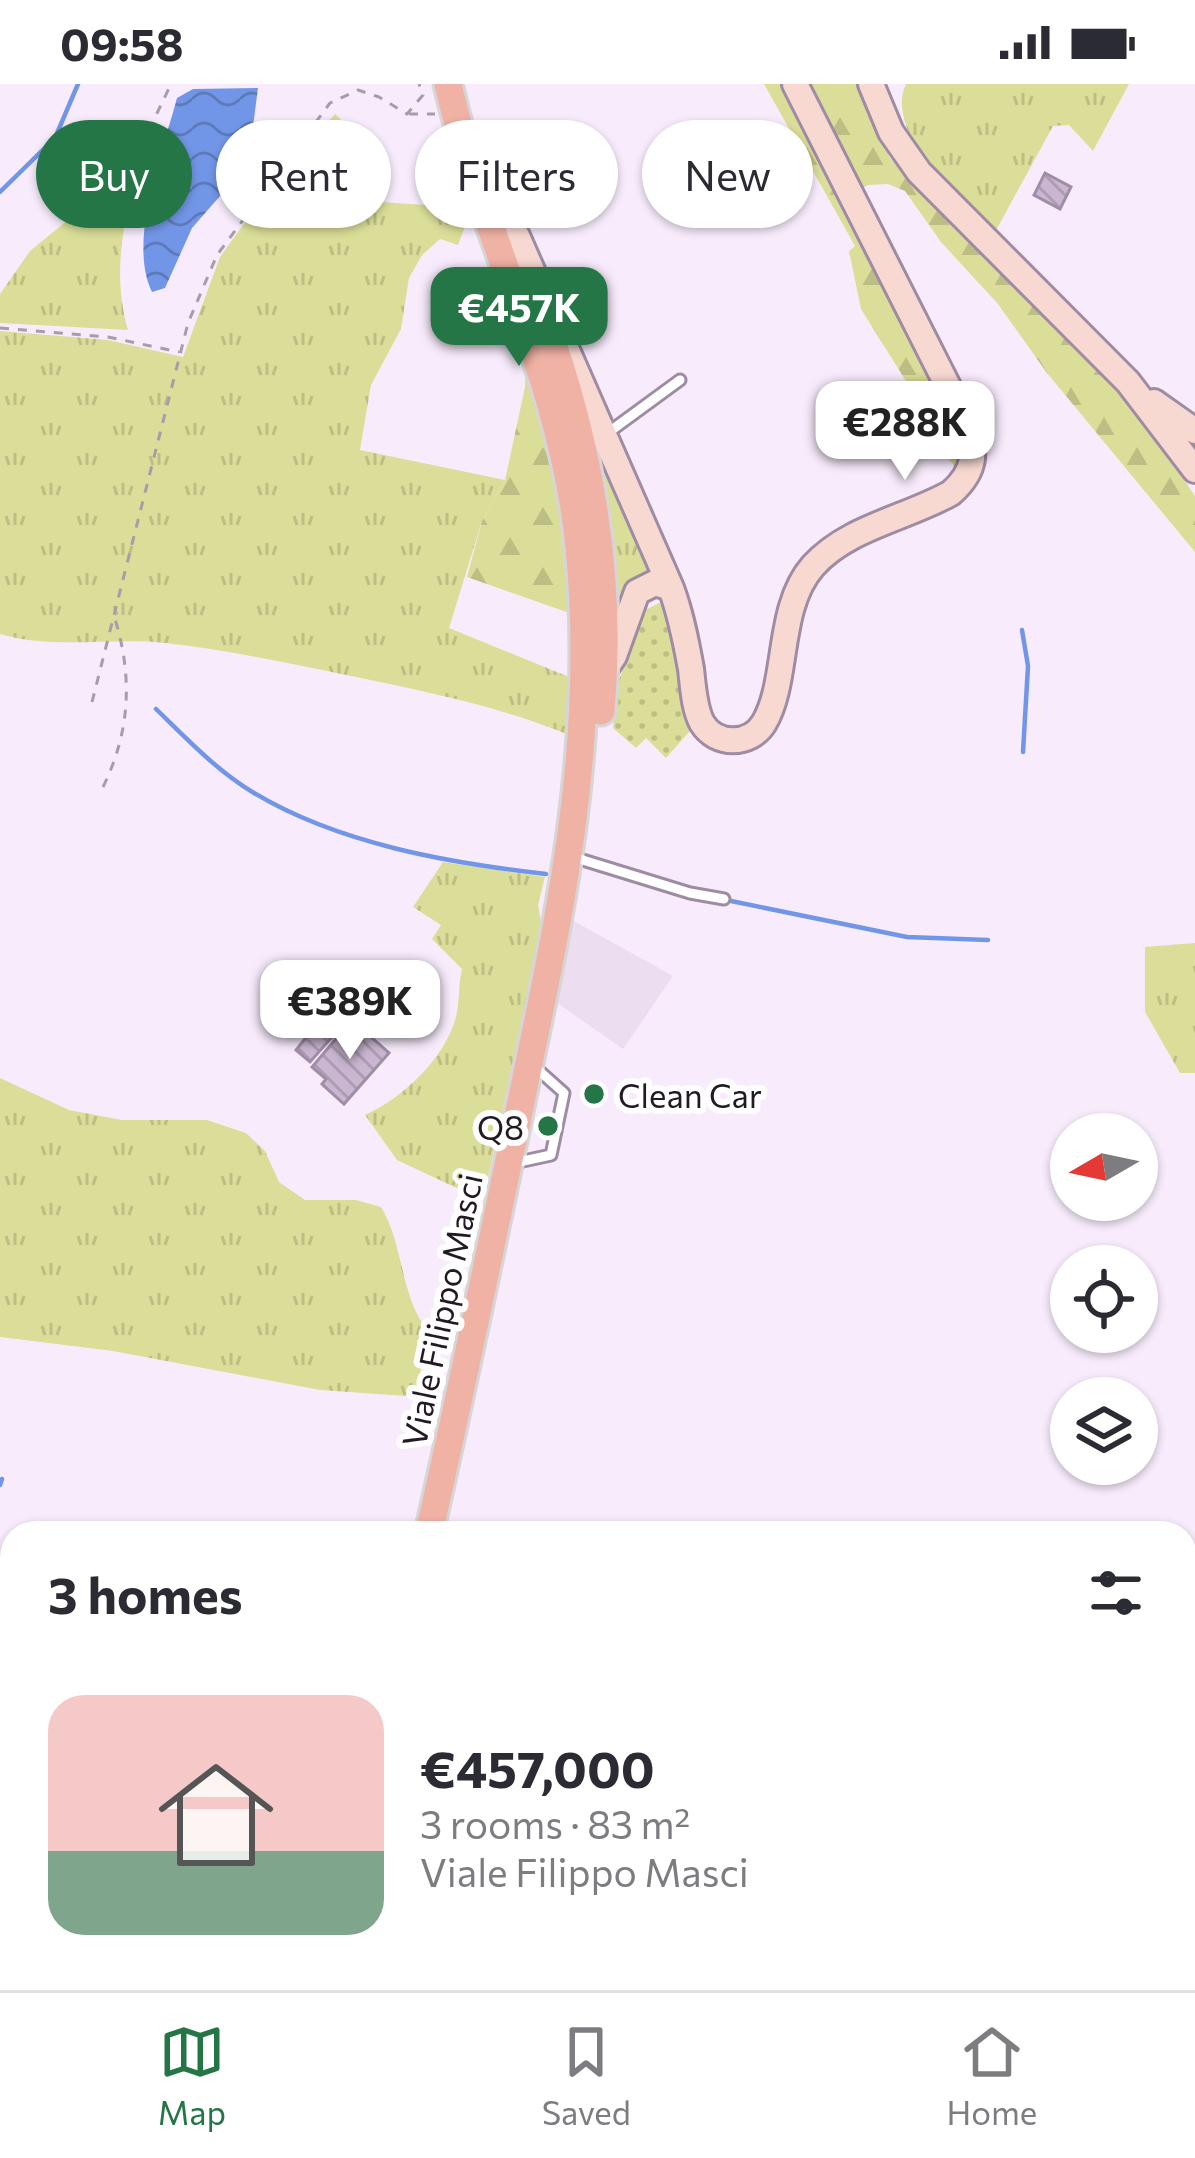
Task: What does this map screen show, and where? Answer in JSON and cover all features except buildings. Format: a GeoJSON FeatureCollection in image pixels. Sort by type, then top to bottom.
{"type":"FeatureCollection","features":[{"type":"Feature","properties":{"kind":"main road","name":"Viale Filippo Masci"},"geometry":{"type":"LineString","coordinates":[[448,84],[526,319],[571,490],[579,546],[585,712],[571,857]]}},
{"type":"Feature","properties":{"kind":"main road","name":"Viale Filippo Masci"},"geometry":{"type":"LineString","coordinates":[[432,1521],[571,857],[597,764],[605,668],[594,508],[566,383],[472,107],[460,84]]}},
{"type":"Feature","properties":{"kind":"main road"},"geometry":{"type":"LineString","coordinates":[[517,236],[671,588],[703,724],[725,740],[747,737],[766,717],[802,579],[816,562],[858,535],[951,494],[972,468],[974,455],[965,420],[795,84]]}},
{"type":"Feature","properties":{"kind":"main road"},"geometry":{"type":"LineString","coordinates":[[871,84],[891,132],[919,172],[1129,382],[1188,449]]}},
{"type":"Feature","properties":{"kind":"main road","name":"Viale Filippo Masci"},"geometry":{"type":"LineString","coordinates":[[526,319],[566,383]]}},
{"type":"Feature","properties":{"kind":"main road"},"geometry":{"type":"LineString","coordinates":[[566,383],[604,435]]}},
{"type":"Feature","properties":{"kind":"main road"},"geometry":{"type":"LineString","coordinates":[[605,668],[614,656],[637,592],[655,583],[671,588]]}},
{"type":"Feature","properties":{"kind":"main road","name":"Viale Filippo Masci"},"geometry":{"type":"LineString","coordinates":[[585,712],[605,668]]}},
{"type":"Feature","properties":{"kind":"lane"},"geometry":{"type":"LineString","coordinates":[[604,435],[680,380]]}},
{"type":"Feature","properties":{"kind":"lane"},"geometry":{"type":"LineString","coordinates":[[571,857],[724,899]]}},
{"type":"Feature","properties":{"kind":"lane"},"geometry":{"type":"LineString","coordinates":[[508,1164],[551,1155],[556,1134],[564,1093],[530,1063]]}},
{"type":"Feature","properties":{"kind":"path"},"geometry":{"type":"LineString","coordinates":[[154,120],[171,84]]}},
{"type":"Feature","properties":{"kind":"path"},"geometry":{"type":"LineString","coordinates":[[407,114],[423,95],[419,84]]}},
{"type":"Feature","properties":{"kind":"path"},"geometry":{"type":"LineString","coordinates":[[92,702],[188,323],[217,256],[331,103],[358,90],[407,114],[455,113]]}},
{"type":"Feature","properties":{"kind":"path"},"geometry":{"type":"LineString","coordinates":[[0,328],[108,337],[181,352]]}},
{"type":"Feature","properties":{"kind":"path"},"geometry":{"type":"LineString","coordinates":[[103,787],[123,741],[126,721],[125,667],[114,617]]}},
{"type":"Feature","properties":{"kind":"shaded area"},"geometry":{"type":"Polygon","coordinates":[[[572,920],[673,976],[623,1049],[556,1002],[572,920]]]}},
{"type":"Feature","properties":{"kind":"green space"},"geometry":{"type":"Polygon","coordinates":[[[764,84],[786,84],[804,120],[784,120],[764,84]]]}},
{"type":"Feature","properties":{"kind":"green space"},"geometry":{"type":"Polygon","coordinates":[[[800,84],[857,84],[890,158],[1107,378],[1195,496],[1195,552],[1047,373],[998,304],[941,242],[905,191],[888,184],[868,185],[854,192],[800,84]]]}},
{"type":"Feature","properties":{"kind":"green space"},"geometry":{"type":"Polygon","coordinates":[[[906,84],[1129,84],[1093,151],[1069,125],[1053,126],[994,234],[915,145],[902,103],[906,84]]]}},
{"type":"Feature","properties":{"kind":"green space"},"geometry":{"type":"Polygon","coordinates":[[[813,139],[961,438],[959,473],[921,419],[906,381],[861,309],[849,251],[855,246],[813,171],[813,139]]]}},
{"type":"Feature","properties":{"kind":"green space"},"geometry":{"type":"Polygon","coordinates":[[[391,203],[415,204],[415,228],[464,228],[458,245],[440,239],[422,255],[409,278],[401,329],[371,385],[360,450],[505,480],[482,521],[449,628],[574,679],[569,735],[464,701],[237,653],[165,643],[41,641],[0,634],[0,331],[108,340],[183,357],[220,257],[241,228],[391,228],[391,203]]]}},
{"type":"Feature","properties":{"kind":"green space"},"geometry":{"type":"Polygon","coordinates":[[[58,228],[125,228],[121,293],[128,330],[0,323],[0,294],[30,251],[58,228]]]}},
{"type":"Feature","properties":{"kind":"green space"},"geometry":{"type":"Polygon","coordinates":[[[526,348],[556,459],[575,615],[467,577],[482,521],[505,480],[525,387],[526,348]]]}},
{"type":"Feature","properties":{"kind":"green space"},"geometry":{"type":"Polygon","coordinates":[[[586,419],[655,578],[615,623],[586,419]]]}},
{"type":"Feature","properties":{"kind":"green space"},"geometry":{"type":"Polygon","coordinates":[[[665,600],[690,731],[666,758],[646,738],[636,748],[613,728],[616,688],[645,610],[665,600]]]}},
{"type":"Feature","properties":{"kind":"green space"},"geometry":{"type":"Polygon","coordinates":[[[443,862],[545,877],[538,905],[542,927],[484,1196],[397,1160],[365,1115],[421,1075],[456,1017],[462,969],[432,939],[441,925],[413,907],[443,862]]]}},
{"type":"Feature","properties":{"kind":"green space"},"geometry":{"type":"Polygon","coordinates":[[[1195,943],[1195,1073],[1180,1073],[1145,1012],[1145,947],[1195,943]]]}},
{"type":"Feature","properties":{"kind":"green space"},"geometry":{"type":"Polygon","coordinates":[[[0,1078],[69,1110],[122,1120],[207,1120],[246,1133],[265,1151],[279,1182],[305,1200],[356,1200],[381,1207],[412,1301],[427,1330],[418,1387],[406,1396],[320,1390],[113,1351],[0,1337],[0,1078]]]}},
{"type":"Feature","properties":{"kind":"water"},"geometry":{"type":"Polygon","coordinates":[[[258,88],[254,120],[216,120],[216,201],[192,228],[192,120],[170,120],[177,98],[193,89],[258,88]]]}},
{"type":"Feature","properties":{"kind":"water"},"geometry":{"type":"Polygon","coordinates":[[[145,228],[192,228],[165,288],[152,292],[143,248],[145,228]]]}},
{"type":"Feature","properties":{"kind":"waterway"},"geometry":{"type":"LineString","coordinates":[[0,192],[55,138],[78,84]]}},
{"type":"Feature","properties":{"kind":"waterway"},"geometry":{"type":"LineString","coordinates":[[1022,630],[1028,666],[1023,752]]}},
{"type":"Feature","properties":{"kind":"waterway"},"geometry":{"type":"LineString","coordinates":[[156,709],[240,784],[322,826],[433,857],[546,874]]}},
{"type":"Feature","properties":{"kind":"waterway"},"geometry":{"type":"LineString","coordinates":[[731,901],[907,937],[988,940]]}},
{"type":"Feature","properties":{"kind":"waterway"},"geometry":{"type":"LineString","coordinates":[[0,1485],[2,1479]]}},
{"type":"Feature","properties":{"kind":"place","name":"Clean Car"},"geometry":{"type":"Point","coordinates":[594,1094]}},
{"type":"Feature","properties":{"kind":"place","name":"Q8"},"geometry":{"type":"Point","coordinates":[548,1126]}}]}
